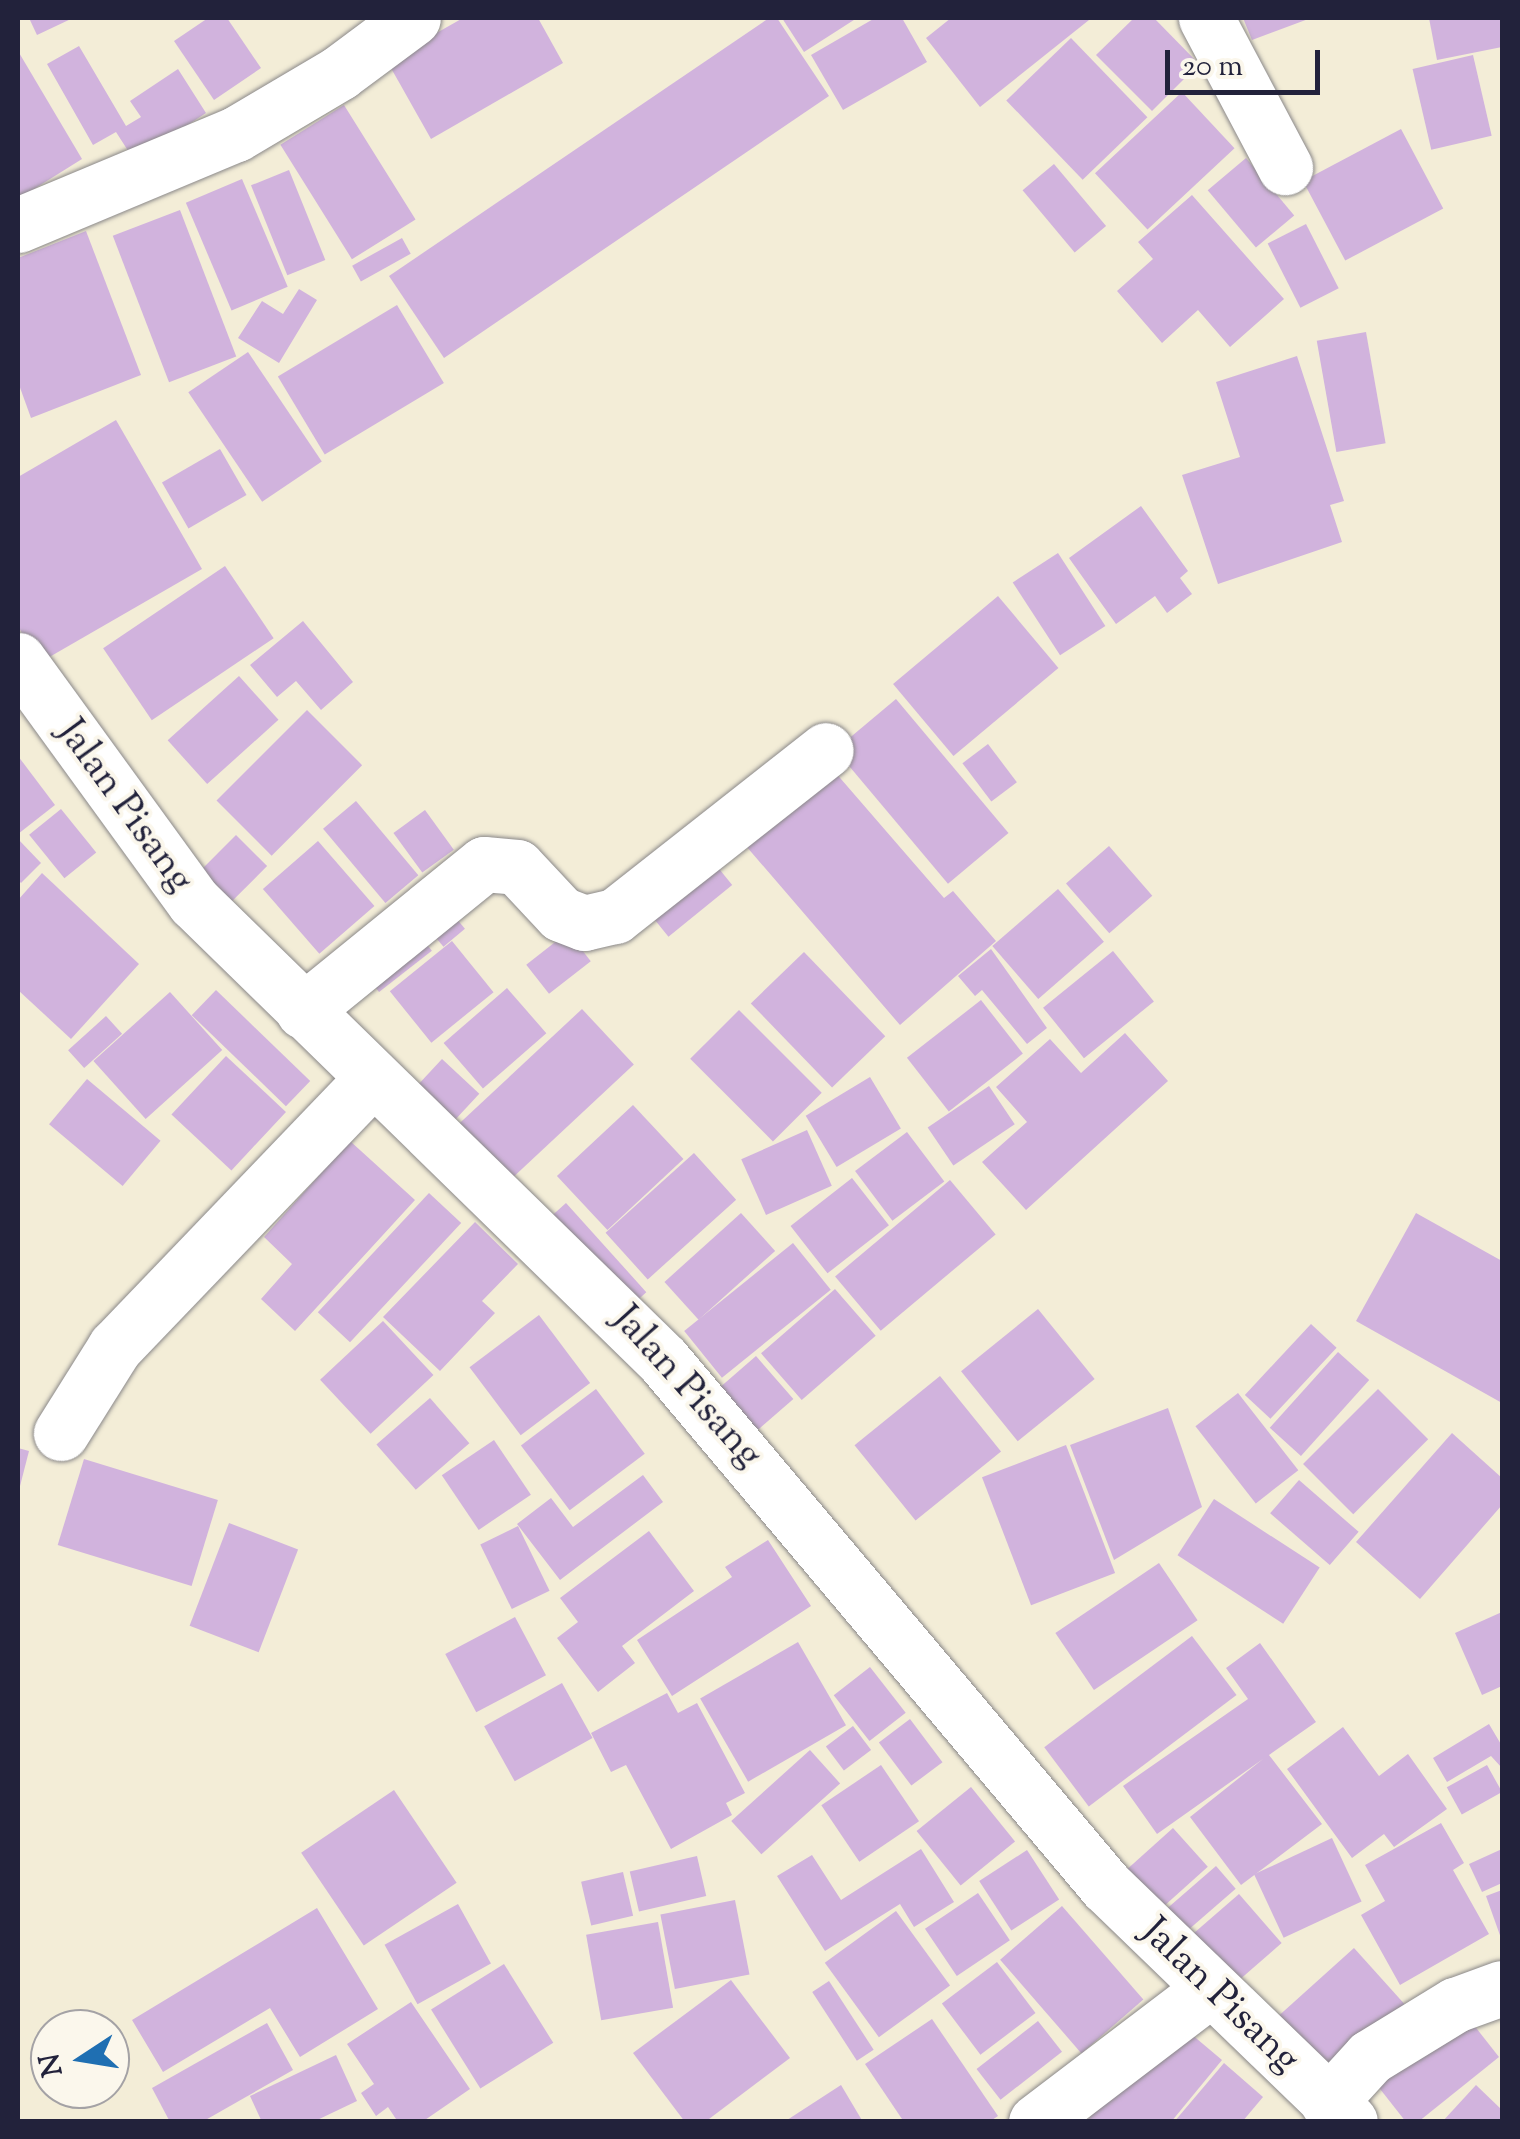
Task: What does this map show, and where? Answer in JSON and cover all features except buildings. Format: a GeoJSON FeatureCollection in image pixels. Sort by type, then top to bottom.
{"type":"FeatureCollection","features":[{"type":"Feature","properties":{"kind":"street"},"geometry":{"type":"LineString","coordinates":[[18,225],[236,134],[338,73],[413,18]]}},
{"type":"Feature","properties":{"kind":"street"},"geometry":{"type":"LineString","coordinates":[[1206,18],[1285,167]]}},
{"type":"Feature","properties":{"kind":"street","name":"Jalan Pisang"},"geometry":{"type":"LineString","coordinates":[[18,660],[194,902],[663,1360],[1106,1886],[1208,1992],[1339,2112]]}},
{"type":"Feature","properties":{"kind":"street"},"geometry":{"type":"LineString","coordinates":[[302,1011],[484,864],[517,868],[561,914],[584,923],[615,916],[826,750]]}},
{"type":"Feature","properties":{"kind":"street"},"geometry":{"type":"LineString","coordinates":[[61,1433],[115,1348],[372,1079]]}},
{"type":"Feature","properties":{"kind":"street"},"geometry":{"type":"LineString","coordinates":[[1339,2112],[1370,2058],[1456,2005],[1502,1988]]}},
{"type":"Feature","properties":{"kind":"street"},"geometry":{"type":"LineString","coordinates":[[1036,2122],[1208,1992]]}}]}
